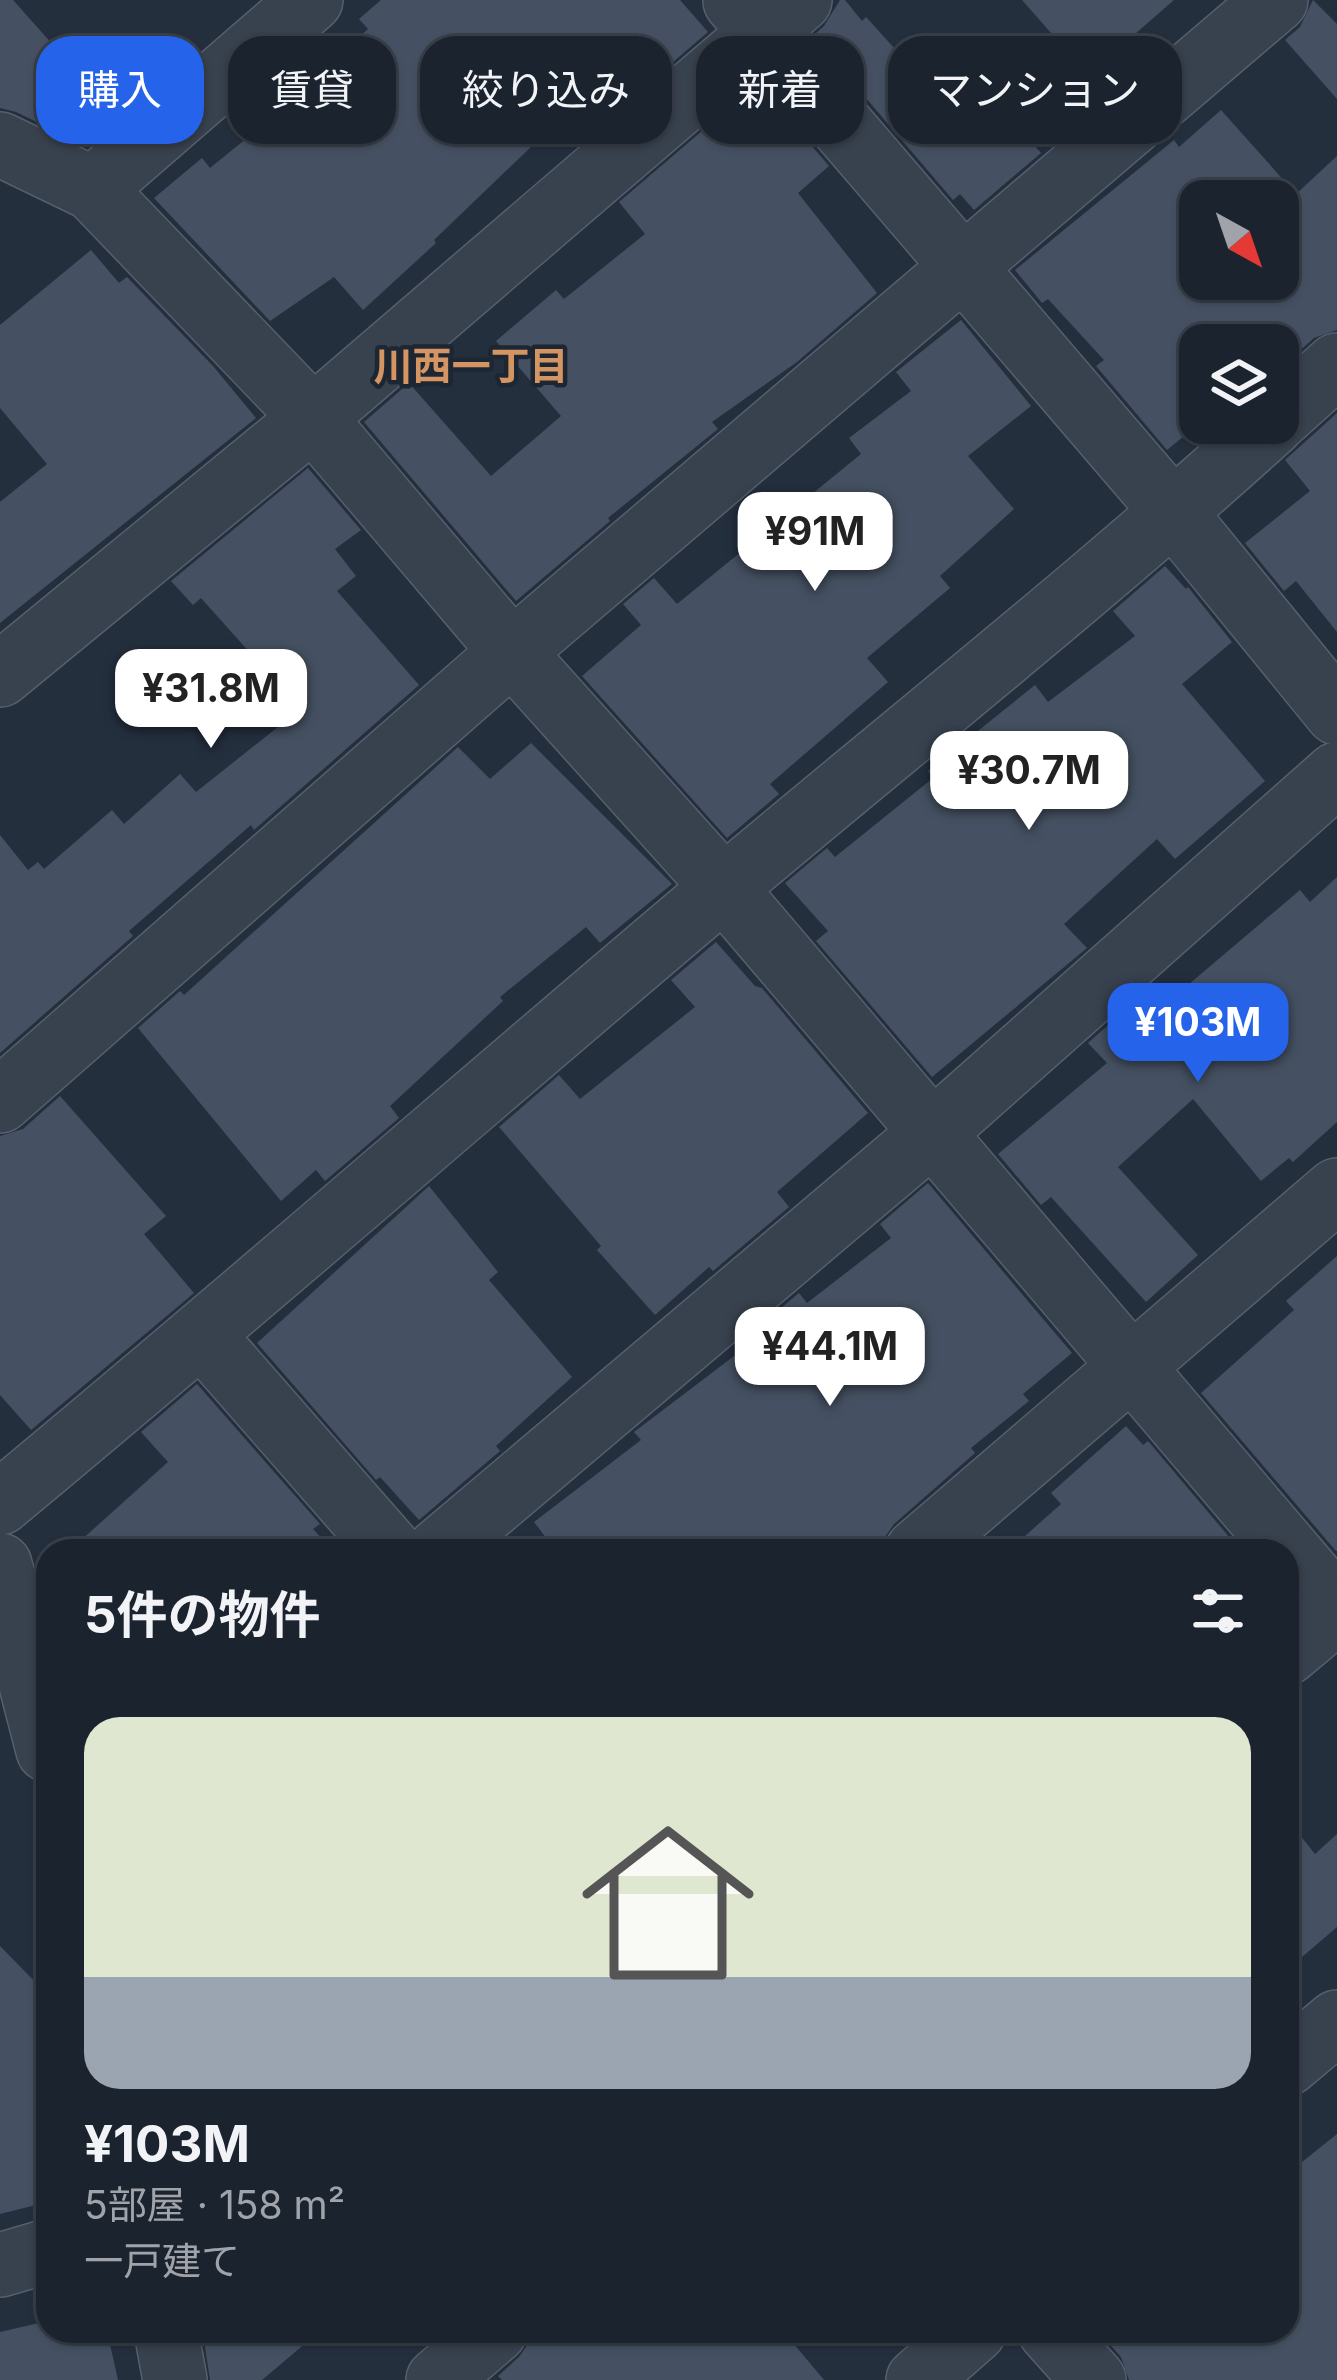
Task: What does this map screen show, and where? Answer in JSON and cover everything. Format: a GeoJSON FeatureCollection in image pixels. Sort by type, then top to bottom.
{"type":"FeatureCollection","features":[{"type":"Feature","properties":{"kind":"street"},"geometry":{"type":"LineString","coordinates":[[94,189],[311,0]]}},
{"type":"Feature","properties":{"kind":"street"},"geometry":{"type":"LineString","coordinates":[[0,1101],[512,652],[1276,0]]}},
{"type":"Feature","properties":{"kind":"street"},"geometry":{"type":"LineString","coordinates":[[0,675],[313,418],[765,11],[964,270],[1174,513],[1337,713]]}},
{"type":"Feature","properties":{"kind":"street"},"geometry":{"type":"LineString","coordinates":[[0,144],[94,189],[313,418],[512,652],[724,888],[1279,1539]]}},
{"type":"Feature","properties":{"kind":"street"},"geometry":{"type":"LineString","coordinates":[[1299,399],[1337,365]]}},
{"type":"Feature","properties":{"kind":"street"},"geometry":{"type":"LineString","coordinates":[[0,1503],[1174,513],[1250,444]]}},
{"type":"Feature","properties":{"kind":"street"},"geometry":{"type":"LineString","coordinates":[[452,1539],[931,1134],[1337,774]]}},
{"type":"Feature","properties":{"kind":"street"},"geometry":{"type":"LineString","coordinates":[[931,1539],[1337,1190]]}},
{"type":"Feature","properties":{"kind":"street"},"geometry":{"type":"LineString","coordinates":[[202,1335],[380,1539]]}},
{"type":"Feature","properties":{"kind":"street"},"geometry":{"type":"LineString","coordinates":[[1299,1563],[1337,1609],[1299,1642]]}},
{"type":"Feature","properties":{"kind":"street"},"geometry":{"type":"LineString","coordinates":[[0,1565],[36,1704]]}},
{"type":"Feature","properties":{"kind":"street"},"geometry":{"type":"LineString","coordinates":[[1299,2054],[1337,2022]]}},
{"type":"Feature","properties":{"kind":"street"},"geometry":{"type":"LineString","coordinates":[[0,2265],[36,2254]]}},
{"type":"Feature","properties":{"kind":"street"},"geometry":{"type":"LineString","coordinates":[[168,2343],[175,2380]]}},
{"type":"Feature","properties":{"kind":"street"},"geometry":{"type":"LineString","coordinates":[[438,2380],[481,2343]]}},
{"type":"Feature","properties":{"kind":"street"},"geometry":{"type":"LineString","coordinates":[[918,2380],[960,2343]]}},
{"type":"Feature","properties":{"kind":"street"},"geometry":{"type":"LineString","coordinates":[[1061,2343],[1094,2380]]}},
{"type":"Feature","properties":{"kind":"building"},"geometry":{"type":"Polygon","coordinates":[[[0,0],[13,0],[45,36],[36,36],[36,122],[0,108],[0,0]]]}},
{"type":"Feature","properties":{"kind":"building"},"geometry":{"type":"Polygon","coordinates":[[[381,0],[680,0],[708,32],[696,36],[696,42],[672,63],[672,36],[420,36],[420,144],[534,144],[363,310],[334,277],[270,321],[154,198],[202,158],[210,168],[240,144],[396,144],[396,36],[360,36],[368,29],[359,19],[381,0]]]}},
{"type":"Feature","properties":{"kind":"building"},"geometry":{"type":"Polygon","coordinates":[[[840,0],[845,0],[888,41],[888,124],[864,96],[864,36],[813,36],[840,0]]]}},
{"type":"Feature","properties":{"kind":"building"},"geometry":{"type":"Polygon","coordinates":[[[1022,0],[1174,0],[1133,36],[1054,36],[1022,0]]]}},
{"type":"Feature","properties":{"kind":"building"},"geometry":{"type":"Polygon","coordinates":[[[1313,0],[1337,24],[1337,99],[1285,40],[1300,27],[1313,0]]]}},
{"type":"Feature","properties":{"kind":"building"},"geometry":{"type":"Polygon","coordinates":[[[1221,110],[1284,180],[1179,180],[1179,300],[1299,300],[1299,191],[1337,156],[1337,330],[1314,338],[1299,351],[1299,324],[1179,324],[1179,440],[1167,450],[1096,366],[1104,360],[1048,299],[1042,303],[1015,270],[1169,144],[1179,147],[1221,110]]]}},
{"type":"Feature","properties":{"kind":"building"},"geometry":{"type":"Polygon","coordinates":[[[696,136],[696,144],[810,144],[829,166],[798,193],[877,293],[797,362],[712,422],[718,429],[516,601],[364,422],[409,383],[491,476],[561,416],[496,341],[556,290],[564,299],[645,234],[619,202],[696,136]]]}},
{"type":"Feature","properties":{"kind":"building"},"geometry":{"type":"Polygon","coordinates":[[[905,144],[1033,144],[1041,153],[974,210],[960,194],[953,200],[905,144]]]}},
{"type":"Feature","properties":{"kind":"building"},"geometry":{"type":"Polygon","coordinates":[[[91,250],[119,283],[127,277],[256,418],[0,623],[0,502],[47,464],[0,408],[0,325],[91,250]]]}},
{"type":"Feature","properties":{"kind":"building"},"geometry":{"type":"Polygon","coordinates":[[[961,320],[1031,406],[968,456],[1014,509],[940,576],[950,588],[867,658],[888,682],[770,784],[779,794],[727,838],[582,676],[641,625],[623,604],[654,578],[677,604],[861,454],[849,438],[911,391],[896,372],[961,320]]]}},
{"type":"Feature","properties":{"kind":"building"},"geometry":{"type":"Polygon","coordinates":[[[1337,413],[1337,632],[1296,581],[1284,591],[1245,543],[1310,491],[1285,460],[1337,413]]]}},
{"type":"Feature","properties":{"kind":"building"},"geometry":{"type":"Polygon","coordinates":[[[308,468],[361,530],[335,549],[356,576],[337,591],[419,685],[254,830],[251,825],[129,931],[133,936],[0,1053],[0,835],[28,870],[38,862],[44,869],[112,810],[124,824],[180,774],[196,792],[293,715],[261,679],[268,673],[201,598],[193,605],[171,581],[308,468]]]}},
{"type":"Feature","properties":{"kind":"building"},"geometry":{"type":"Polygon","coordinates":[[[1165,566],[1232,642],[1182,684],[1265,781],[1175,859],[1157,839],[1064,924],[1087,948],[932,1077],[816,941],[828,931],[785,883],[827,848],[835,857],[933,778],[928,771],[1035,685],[1048,702],[1135,636],[1113,611],[1165,566]]]}},
{"type":"Feature","properties":{"kind":"building"},"geometry":{"type":"Polygon","coordinates":[[[531,743],[672,884],[600,943],[586,927],[500,997],[503,1001],[390,1106],[399,1118],[325,1181],[316,1170],[281,1201],[138,1028],[180,991],[184,995],[458,747],[490,779],[531,743]]]}},
{"type":"Feature","properties":{"kind":"building"},"geometry":{"type":"Polygon","coordinates":[[[1337,877],[1337,1122],[1293,1162],[1289,1158],[1261,1181],[1193,1099],[1118,1167],[1198,1255],[1146,1302],[1051,1197],[1041,1205],[998,1154],[1107,1063],[1088,1043],[1142,995],[1156,1012],[1300,890],[1310,902],[1337,877]]]}},
{"type":"Feature","properties":{"kind":"building"},"geometry":{"type":"Polygon","coordinates":[[[716,942],[762,988],[868,1113],[777,1192],[789,1207],[655,1315],[499,1127],[559,1075],[580,1099],[695,1007],[671,980],[716,942]]]}},
{"type":"Feature","properties":{"kind":"building"},"geometry":{"type":"Polygon","coordinates":[[[60,1096],[166,1216],[144,1234],[194,1293],[31,1430],[0,1395],[0,1136],[23,1129],[60,1096]]]}},
{"type":"Feature","properties":{"kind":"building"},"geometry":{"type":"Polygon","coordinates":[[[928,1183],[1072,1353],[1023,1394],[1029,1401],[971,1448],[975,1453],[894,1524],[883,1539],[547,1539],[534,1522],[641,1440],[634,1432],[767,1331],[762,1324],[799,1293],[807,1303],[891,1238],[880,1224],[928,1183]]]}},
{"type":"Feature","properties":{"kind":"building"},"geometry":{"type":"Polygon","coordinates":[[[429,1186],[498,1272],[489,1280],[572,1377],[496,1446],[500,1451],[419,1520],[380,1477],[376,1480],[257,1343],[429,1186]]]}},
{"type":"Feature","properties":{"kind":"building"},"geometry":{"type":"Polygon","coordinates":[[[1337,1256],[1336,1551],[1201,1393],[1294,1310],[1286,1301],[1337,1256]]]}},
{"type":"Feature","properties":{"kind":"building"},"geometry":{"type":"Polygon","coordinates":[[[197,1384],[320,1524],[313,1529],[322,1539],[82,1539],[168,1462],[141,1432],[197,1384]]]}},
{"type":"Feature","properties":{"kind":"building"},"geometry":{"type":"Polygon","coordinates":[[[1126,1426],[1143,1445],[1148,1441],[1231,1539],[1022,1539],[1061,1504],[1051,1493],[1126,1426]]]}},
{"type":"Feature","properties":{"kind":"building"},"geometry":{"type":"Polygon","coordinates":[[[1299,1834],[1315,1854],[1337,1834],[1337,1927],[1299,1960],[1299,1834]]]}},
{"type":"Feature","properties":{"kind":"building"},"geometry":{"type":"Polygon","coordinates":[[[0,1946],[36,1983],[36,2205],[0,2214],[0,1946]]]}},
{"type":"Feature","properties":{"kind":"building"},"geometry":{"type":"Polygon","coordinates":[[[1337,2134],[1337,2380],[1129,2380],[1121,2357],[1109,2343],[1299,2343],[1299,2164],[1337,2134]]]}},
{"type":"Feature","properties":{"kind":"building"},"geometry":{"type":"Polygon","coordinates":[[[36,2324],[36,2343],[110,2343],[118,2380],[0,2380],[0,2332],[36,2324]]]}},
{"type":"Feature","properties":{"kind":"building"},"geometry":{"type":"Polygon","coordinates":[[[204,2343],[306,2343],[262,2380],[210,2380],[204,2343]]]}},
{"type":"Feature","properties":{"kind":"building"},"geometry":{"type":"Polygon","coordinates":[[[793,2343],[824,2380],[502,2380],[498,2376],[528,2344],[793,2343]]]}},
{"type":"Feature","properties":{"kind":"district","name":"川西一丁目"},"geometry":{"type":"Point","coordinates":[471,366]}}]}
